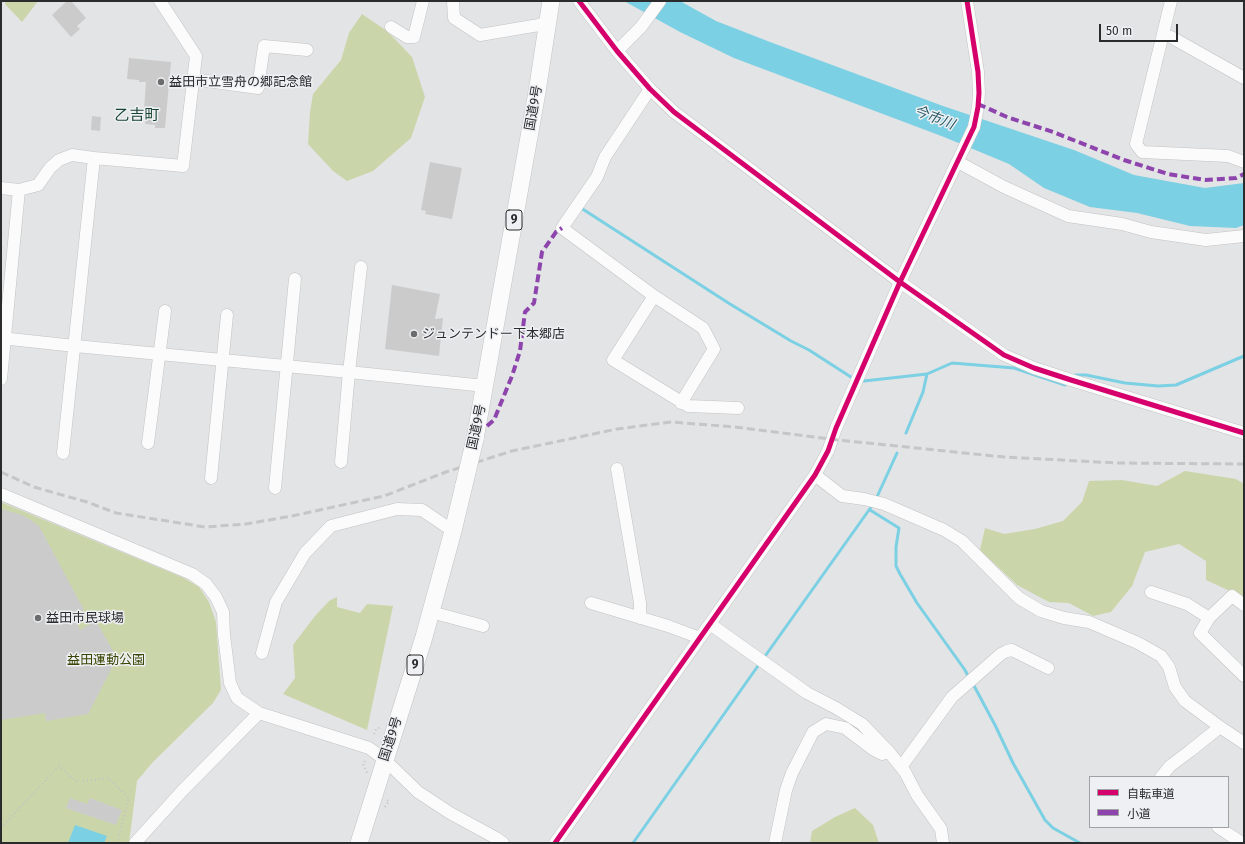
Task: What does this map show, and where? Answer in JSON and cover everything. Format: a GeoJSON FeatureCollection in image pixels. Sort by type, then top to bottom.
{"type":"FeatureCollection","features":[{"type":"Feature","properties":{"kind":"highway","name":"国道9号"},"geometry":{"type":"LineString","coordinates":[[359,843],[431,612],[453,531],[475,439],[552,1]]}},
{"type":"Feature","properties":{"kind":"street"},"geometry":{"type":"LineString","coordinates":[[1,188],[19,190],[38,185],[50,168],[58,160],[72,155],[183,166],[196,56],[160,1]]}},
{"type":"Feature","properties":{"kind":"street"},"geometry":{"type":"LineString","coordinates":[[391,27],[407,37],[414,37],[422,1]]}},
{"type":"Feature","properties":{"kind":"street"},"geometry":{"type":"LineString","coordinates":[[452,1],[454,18],[480,35],[539,25],[548,20]]}},
{"type":"Feature","properties":{"kind":"street"},"geometry":{"type":"LineString","coordinates":[[579,1],[617,51],[650,89],[674,112],[900,282],[1004,355],[1034,368],[1244,433]]}},
{"type":"Feature","properties":{"kind":"street"},"geometry":{"type":"LineString","coordinates":[[617,51],[629,40],[660,1]]}},
{"type":"Feature","properties":{"kind":"street"},"geometry":{"type":"LineString","coordinates":[[555,843],[815,475],[828,451],[836,428],[900,282],[974,127],[978,107],[978,72],[967,1]]}},
{"type":"Feature","properties":{"kind":"street"},"geometry":{"type":"LineString","coordinates":[[1171,1],[1136,144],[1142,152],[1228,156],[1244,162]]}},
{"type":"Feature","properties":{"kind":"street"},"geometry":{"type":"LineString","coordinates":[[1163,35],[1171,37],[1244,78]]}},
{"type":"Feature","properties":{"kind":"street"},"geometry":{"type":"LineString","coordinates":[[193,79],[258,88],[264,46],[307,50]]}},
{"type":"Feature","properties":{"kind":"street"},"geometry":{"type":"LineString","coordinates":[[650,89],[605,157],[597,177],[562,228],[654,296],[703,328],[714,349],[682,403]]}},
{"type":"Feature","properties":{"kind":"street"},"geometry":{"type":"LineString","coordinates":[[960,157],[1004,187],[1068,216],[1122,224],[1151,232],[1206,240],[1244,236]]}},
{"type":"Feature","properties":{"kind":"street"},"geometry":{"type":"LineString","coordinates":[[63,453],[94,158]]}},
{"type":"Feature","properties":{"kind":"street"},"geometry":{"type":"LineString","coordinates":[[1,378],[3,338],[19,190]]}},
{"type":"Feature","properties":{"kind":"street"},"geometry":{"type":"LineString","coordinates":[[341,462],[349,372],[361,267]]}},
{"type":"Feature","properties":{"kind":"street"},"geometry":{"type":"LineString","coordinates":[[275,488],[295,279]]}},
{"type":"Feature","properties":{"kind":"street"},"geometry":{"type":"LineString","coordinates":[[654,296],[613,360],[688,406],[738,408]]}},
{"type":"Feature","properties":{"kind":"street"},"geometry":{"type":"LineString","coordinates":[[148,443],[165,311]]}},
{"type":"Feature","properties":{"kind":"street"},"geometry":{"type":"LineString","coordinates":[[211,478],[227,315]]}},
{"type":"Feature","properties":{"kind":"street"},"geometry":{"type":"LineString","coordinates":[[3,338],[485,386]]}},
{"type":"Feature","properties":{"kind":"street"},"geometry":{"type":"LineString","coordinates":[[617,469],[640,603],[640,618]]}},
{"type":"Feature","properties":{"kind":"street"},"geometry":{"type":"LineString","coordinates":[[815,475],[842,496],[884,504],[944,530],[962,541],[980,561],[1019,598],[1041,611],[1064,618],[1089,622],[1138,643],[1160,656],[1169,667],[1175,687],[1185,701],[1244,743]]}},
{"type":"Feature","properties":{"kind":"street"},"geometry":{"type":"LineString","coordinates":[[1,494],[192,574],[206,584],[216,597],[223,612],[224,635],[230,683],[237,698],[259,713],[369,748],[418,792],[450,813],[503,843]]}},
{"type":"Feature","properties":{"kind":"street"},"geometry":{"type":"LineString","coordinates":[[262,653],[276,602],[305,553],[331,526],[397,509],[422,510],[453,531]]}},
{"type":"Feature","properties":{"kind":"street"},"geometry":{"type":"LineString","coordinates":[[1151,592],[1187,604],[1209,618]]}},
{"type":"Feature","properties":{"kind":"street"},"geometry":{"type":"LineString","coordinates":[[1244,605],[1232,596],[1209,618],[1200,633],[1244,676]]}},
{"type":"Feature","properties":{"kind":"street"},"geometry":{"type":"LineString","coordinates":[[591,603],[700,638]]}},
{"type":"Feature","properties":{"kind":"street"},"geometry":{"type":"LineString","coordinates":[[431,612],[484,626]]}},
{"type":"Feature","properties":{"kind":"street"},"geometry":{"type":"LineString","coordinates":[[710,624],[807,693],[862,724],[889,752],[905,772],[916,795],[941,829],[943,843]]}},
{"type":"Feature","properties":{"kind":"street"},"geometry":{"type":"LineString","coordinates":[[900,767],[952,697],[1001,654],[1012,650],[1048,668]]}},
{"type":"Feature","properties":{"kind":"street"},"geometry":{"type":"LineString","coordinates":[[135,843],[183,790],[259,713]]}},
{"type":"Feature","properties":{"kind":"street"},"geometry":{"type":"LineString","coordinates":[[775,843],[786,790],[792,772],[813,732],[826,724],[845,728],[874,750],[882,754],[889,752]]}},
{"type":"Feature","properties":{"kind":"street"},"geometry":{"type":"LineString","coordinates":[[1162,776],[1170,766],[1220,727]]}},
{"type":"Feature","properties":{"kind":"street"},"geometry":{"type":"LineString","coordinates":[[1220,828],[1242,843]]}},
{"type":"Feature","properties":{"kind":"path"},"geometry":{"type":"LineString","coordinates":[[374,734],[376,729],[384,725]]}},
{"type":"Feature","properties":{"kind":"path"},"geometry":{"type":"LineString","coordinates":[[1,828],[59,766],[77,782]]}},
{"type":"Feature","properties":{"kind":"path"},"geometry":{"type":"LineString","coordinates":[[83,780],[108,778],[129,798],[117,843]]}},
{"type":"Feature","properties":{"kind":"green space"},"geometry":{"type":"Polygon","coordinates":[[[5,1],[38,1],[22,22],[5,4],[5,1]]]}},
{"type":"Feature","properties":{"kind":"green space"},"geometry":{"type":"Polygon","coordinates":[[[362,14],[387,31],[412,57],[425,97],[411,138],[373,171],[347,181],[333,171],[308,144],[310,112],[313,94],[341,60],[349,33],[362,14]]]}},
{"type":"Feature","properties":{"kind":"green space"},"geometry":{"type":"Polygon","coordinates":[[[1185,471],[1236,479],[1244,484],[1244,601],[1232,592],[1206,580],[1206,561],[1179,544],[1145,552],[1132,586],[1111,612],[1093,616],[1069,603],[1049,602],[1017,585],[980,550],[985,528],[1004,534],[1035,529],[1063,521],[1082,502],[1089,481],[1122,480],[1157,486],[1185,471]]]}},
{"type":"Feature","properties":{"kind":"green space","name":"益田運動公園"},"geometry":{"type":"Polygon","coordinates":[[[1,502],[184,578],[199,587],[209,602],[216,622],[221,690],[213,703],[152,763],[137,781],[129,843],[1,843],[1,502]]]}},
{"type":"Feature","properties":{"kind":"green space"},"geometry":{"type":"Polygon","coordinates":[[[337,597],[337,607],[360,613],[367,604],[393,606],[367,730],[283,694],[295,678],[293,645],[315,616],[329,601],[337,597]]]}},
{"type":"Feature","properties":{"kind":"green space"},"geometry":{"type":"Polygon","coordinates":[[[855,808],[873,825],[879,843],[810,843],[812,831],[835,817],[855,808]]]}},
{"type":"Feature","properties":{"kind":"water","name":"今市川"},"geometry":{"type":"Polygon","coordinates":[[[624,1],[680,1],[716,21],[770,42],[943,106],[1074,150],[1134,175],[1205,188],[1244,183],[1244,225],[1236,228],[1190,226],[1137,213],[1090,207],[1044,188],[1009,164],[944,137],[734,58],[680,32],[624,1]]]}},
{"type":"Feature","properties":{"kind":"water"},"geometry":{"type":"Polygon","coordinates":[[[75,825],[107,836],[104,843],[68,843],[75,825]]]}},
{"type":"Feature","properties":{"kind":"building"},"geometry":{"type":"Polygon","coordinates":[[[67,1],[71,1],[86,18],[77,26],[80,29],[71,37],[52,15],[67,1]]]}},
{"type":"Feature","properties":{"kind":"building"},"geometry":{"type":"Polygon","coordinates":[[[129,58],[171,62],[165,128],[155,128],[155,125],[145,124],[147,110],[144,110],[146,82],[127,79],[129,58]]]}},
{"type":"Feature","properties":{"kind":"building"},"geometry":{"type":"Polygon","coordinates":[[[92,116],[101,117],[100,131],[91,130],[92,116]]]}},
{"type":"Feature","properties":{"kind":"building"},"geometry":{"type":"Polygon","coordinates":[[[430,162],[462,168],[452,219],[425,214],[426,211],[421,210],[430,162]]]}},
{"type":"Feature","properties":{"kind":"building","name":"ジュンテンドー下本郷店"},"geometry":{"type":"Polygon","coordinates":[[[392,285],[440,294],[435,319],[443,318],[439,356],[385,349],[392,285]]]}},
{"type":"Feature","properties":{"kind":"building","name":"益田市民球場"},"geometry":{"type":"Polygon","coordinates":[[[1,509],[22,515],[39,526],[84,610],[73,615],[80,630],[96,621],[117,658],[88,714],[46,721],[45,713],[1,720],[1,509]]]}},
{"type":"Feature","properties":{"kind":"building"},"geometry":{"type":"Polygon","coordinates":[[[70,798],[87,804],[90,798],[122,810],[116,825],[66,808],[70,798]]]}},
{"type":"Feature","properties":{"kind":"waterway"},"geometry":{"type":"LineString","coordinates":[[581,208],[730,304],[791,341],[809,350],[854,379]]}},
{"type":"Feature","properties":{"kind":"waterway"},"geometry":{"type":"LineString","coordinates":[[1073,376],[1086,375],[1125,383],[1158,386],[1176,385],[1244,356]]}},
{"type":"Feature","properties":{"kind":"waterway"},"geometry":{"type":"LineString","coordinates":[[860,380],[864,381],[927,374],[952,363],[1014,368],[1065,385],[1068,382]]}},
{"type":"Feature","properties":{"kind":"waterway"},"geometry":{"type":"LineString","coordinates":[[906,433],[923,392],[927,374]]}},
{"type":"Feature","properties":{"kind":"waterway"},"geometry":{"type":"LineString","coordinates":[[876,499],[897,453]]}},
{"type":"Feature","properties":{"kind":"waterway"},"geometry":{"type":"LineString","coordinates":[[763,659],[874,503]]}},
{"type":"Feature","properties":{"kind":"waterway"},"geometry":{"type":"LineString","coordinates":[[870,510],[899,528],[896,547],[896,566],[917,603],[965,670],[969,678]]}},
{"type":"Feature","properties":{"kind":"waterway"},"geometry":{"type":"LineString","coordinates":[[633,843],[760,663]]}},
{"type":"Feature","properties":{"kind":"waterway"},"geometry":{"type":"LineString","coordinates":[[972,682],[1013,763],[1045,820],[1053,828],[1080,843]]}},
{"type":"Feature","properties":{"kind":"railway"},"geometry":{"type":"LineString","coordinates":[[1,472],[34,487],[87,502],[116,513],[205,527],[246,524],[292,516],[384,496],[446,472],[512,451],[617,429],[671,422],[735,427],[838,440],[1004,457],[1117,463],[1244,464]]}},
{"type":"Feature","properties":{"kind":"marked path"},"geometry":{"type":"LineString","coordinates":[[978,104],[1007,117],[1053,132],[1124,160],[1168,174],[1205,180],[1236,178],[1244,174]]}},
{"type":"Feature","properties":{"kind":"marked path"},"geometry":{"type":"LineString","coordinates":[[487,426],[494,420],[512,376],[520,351],[525,312],[534,303],[542,252],[556,232],[562,228]]}},
{"type":"Feature","properties":{"kind":"cycle path"},"geometry":{"type":"LineString","coordinates":[[579,1],[617,51],[650,89],[674,112],[900,282],[1004,355],[1034,368],[1244,433]]}},
{"type":"Feature","properties":{"kind":"cycle path"},"geometry":{"type":"LineString","coordinates":[[555,843],[815,475],[828,451],[836,428],[900,282],[974,127],[978,107],[978,72],[967,1]]}},
{"type":"Feature","properties":{"kind":"place","name":"益田市立雪舟の郷記念館"},"geometry":{"type":"Point","coordinates":[161,82]}},
{"type":"Feature","properties":{"kind":"place","name":"ジュンテンドー下本郷店"},"geometry":{"type":"Point","coordinates":[414,334]}},
{"type":"Feature","properties":{"kind":"place","name":"益田市民球場"},"geometry":{"type":"Point","coordinates":[38,618]}},
{"type":"Feature","properties":{"kind":"district","name":"乙吉町"},"geometry":{"type":"Point","coordinates":[137,116]}}]}
